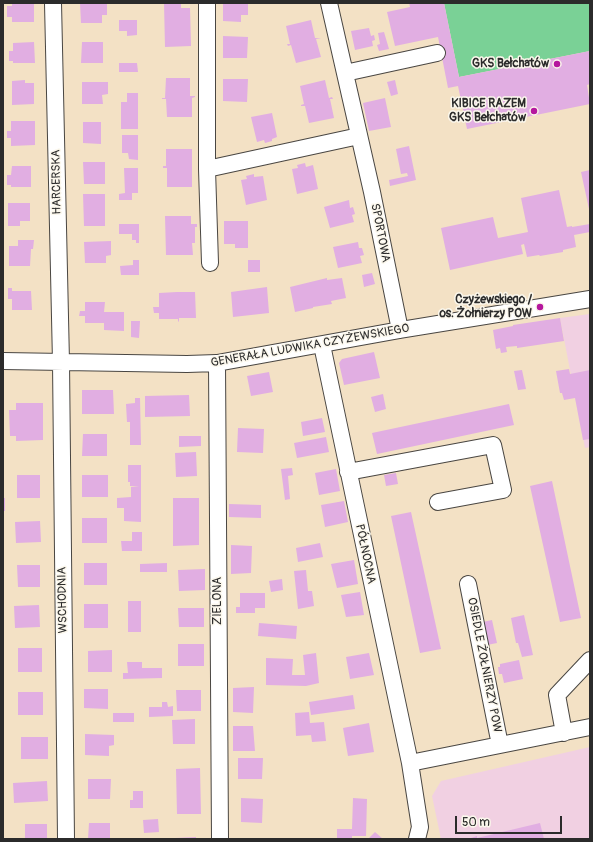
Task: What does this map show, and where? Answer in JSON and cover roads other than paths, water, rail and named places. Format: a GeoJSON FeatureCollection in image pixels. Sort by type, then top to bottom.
{"type":"FeatureCollection","features":[{"type":"Feature","properties":{"kind":"street","name":"HARCERSKA"},"geometry":{"type":"LineString","coordinates":[[53,3],[61,362]]}},
{"type":"Feature","properties":{"kind":"street"},"geometry":{"type":"LineString","coordinates":[[207,3],[207,169],[210,263]]}},
{"type":"Feature","properties":{"kind":"street","name":"SPORTOWA"},"geometry":{"type":"LineString","coordinates":[[329,3],[400,330]]}},
{"type":"Feature","properties":{"kind":"street"},"geometry":{"type":"LineString","coordinates":[[345,73],[437,53]]}},
{"type":"Feature","properties":{"kind":"street"},"geometry":{"type":"LineString","coordinates":[[207,169],[359,136]]}},
{"type":"Feature","properties":{"kind":"street","name":"GENERAŁA LUDWIKA CZYŻEWSKIEGO"},"geometry":{"type":"LineString","coordinates":[[3,361],[187,364],[217,363],[400,330],[590,299]]}},
{"type":"Feature","properties":{"kind":"street","name":"PÓŁNOCNA"},"geometry":{"type":"LineString","coordinates":[[322,345],[410,763],[420,827],[417,839]]}},
{"type":"Feature","properties":{"kind":"street","name":"WSCHODNIA"},"geometry":{"type":"LineString","coordinates":[[61,362],[66,839]]}},
{"type":"Feature","properties":{"kind":"street","name":"ZIELONA"},"geometry":{"type":"LineString","coordinates":[[217,363],[220,839]]}},
{"type":"Feature","properties":{"kind":"street"},"geometry":{"type":"LineString","coordinates":[[348,472],[493,445],[503,490],[438,502]]}},
{"type":"Feature","properties":{"kind":"street","name":"OSIEDLE ŻOŁNIERZY POW"},"geometry":{"type":"LineString","coordinates":[[468,584],[500,745]]}},
{"type":"Feature","properties":{"kind":"street"},"geometry":{"type":"LineString","coordinates":[[564,733],[557,695],[590,660]]}},
{"type":"Feature","properties":{"kind":"street"},"geometry":{"type":"LineString","coordinates":[[410,763],[590,727]]}},
{"type":"Feature","properties":{"kind":"place","name":"GKS Bełchatów"},"geometry":{"type":"Point","coordinates":[557,64]}},
{"type":"Feature","properties":{"kind":"place","name":"KIBICE RAZEM GKS Bełchatów"},"geometry":{"type":"Point","coordinates":[534,111]}},
{"type":"Feature","properties":{"kind":"place","name":"Czyżewskiego / os. Żołnierzy POW"},"geometry":{"type":"Point","coordinates":[540,307]}}]}
